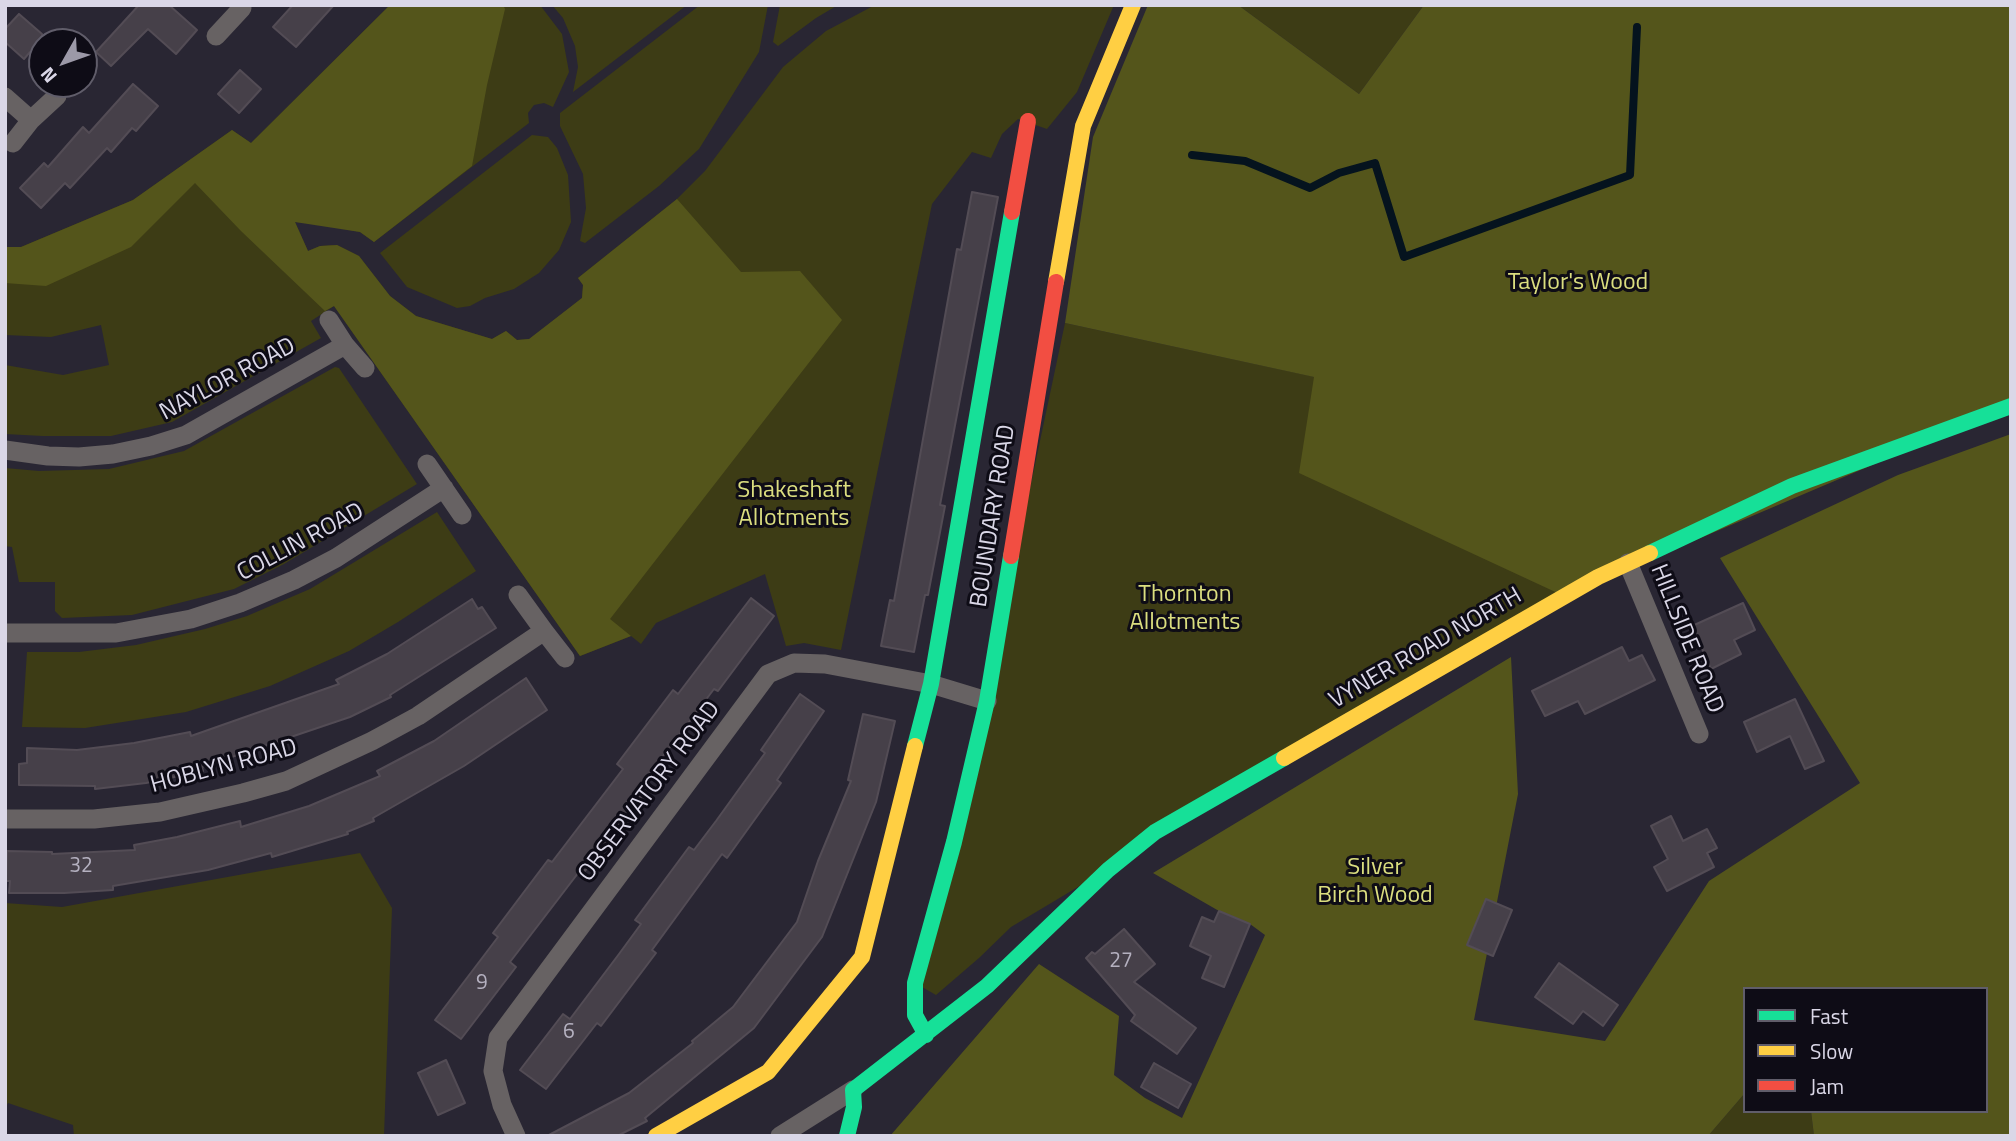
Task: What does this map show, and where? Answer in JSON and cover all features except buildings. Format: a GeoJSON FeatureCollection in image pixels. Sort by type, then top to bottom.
{"type":"FeatureCollection","features":[{"type":"Feature","properties":{"kind":"street","name":"BOUNDARY ROAD"},"geometry":{"type":"LineString","coordinates":[[926,1035],[915,1015],[915,983],[954,842],[987,701],[1083,126],[1133,5]]}},
{"type":"Feature","properties":{"kind":"street"},"geometry":{"type":"LineString","coordinates":[[216,36],[241,6]]}},
{"type":"Feature","properties":{"kind":"street"},"geometry":{"type":"LineString","coordinates":[[5,97],[31,120]]}},
{"type":"Feature","properties":{"kind":"street"},"geometry":{"type":"LineString","coordinates":[[13,144],[31,120],[55,98]]}},
{"type":"Feature","properties":{"kind":"street","name":"BOUNDARY ROAD"},"geometry":{"type":"LineString","coordinates":[[656,1136],[768,1072],[863,957],[931,684],[1028,121]]}},
{"type":"Feature","properties":{"kind":"street"},"geometry":{"type":"LineString","coordinates":[[329,320],[345,345],[365,368]]}},
{"type":"Feature","properties":{"kind":"street","name":"NAYLOR ROAD"},"geometry":{"type":"LineString","coordinates":[[5,450],[79,457],[113,454],[186,435],[345,345]]}},
{"type":"Feature","properties":{"kind":"street","name":"VYNER ROAD NORTH"},"geometry":{"type":"LineString","coordinates":[[853,1090],[987,986],[1108,870],[1155,832],[1598,577],[1792,486],[2011,406]]}},
{"type":"Feature","properties":{"kind":"street"},"geometry":{"type":"LineString","coordinates":[[426,464],[463,515]]}},
{"type":"Feature","properties":{"kind":"street","name":"COLLIN ROAD"},"geometry":{"type":"LineString","coordinates":[[5,633],[117,633],[191,619],[228,607],[294,580],[335,558],[444,488]]}},
{"type":"Feature","properties":{"kind":"street","name":"HILLSIDE ROAD"},"geometry":{"type":"LineString","coordinates":[[1628,563],[1699,734]]}},
{"type":"Feature","properties":{"kind":"street"},"geometry":{"type":"LineString","coordinates":[[519,594],[565,658]]}},
{"type":"Feature","properties":{"kind":"street","name":"HOBLYN ROAD"},"geometry":{"type":"LineString","coordinates":[[5,819],[94,819],[160,812],[203,804],[286,781],[418,716],[544,631]]}},
{"type":"Feature","properties":{"kind":"street","name":"OBSERVATORY ROAD"},"geometry":{"type":"LineString","coordinates":[[516,1136],[502,1105],[492,1071],[498,1038],[768,674],[794,663],[825,664],[931,684],[987,701]]}},
{"type":"Feature","properties":{"kind":"street"},"geometry":{"type":"LineString","coordinates":[[780,1136],[853,1090],[854,1107],[847,1136]]}},
{"type":"Feature","properties":{"kind":"green space","name":"Shakeshaft Allotments"},"geometry":{"type":"Polygon","coordinates":[[[390,5],[540,5],[562,34],[569,72],[553,107],[544,103],[534,105],[528,113],[529,123],[374,242],[360,232],[295,222],[308,251],[320,246],[337,245],[359,256],[390,296],[416,316],[492,339],[506,331],[517,340],[530,339],[582,298],[583,285],[578,278],[677,199],[705,171],[783,67],[826,31],[875,5],[1114,5],[1077,92],[1047,129],[1018,119],[1002,134],[991,158],[972,152],[932,204],[841,650],[804,643],[786,646],[765,574],[656,623],[641,644],[631,636],[580,656],[334,306],[311,321],[321,338],[172,422],[111,436],[5,434],[5,365],[63,375],[109,365],[101,325],[51,337],[5,335],[5,247],[21,247],[133,200],[232,130],[251,143],[390,5]]]}},
{"type":"Feature","properties":{"kind":"green space"},"geometry":{"type":"Polygon","coordinates":[[[390,5],[503,5],[505,9],[472,166],[374,242],[360,232],[295,222],[308,251],[320,246],[337,245],[359,256],[390,296],[416,316],[492,339],[506,331],[517,340],[529,339],[582,298],[583,285],[578,278],[677,199],[741,272],[800,271],[842,320],[610,619],[631,636],[580,656],[334,306],[325,311],[195,183],[131,247],[46,286],[5,283],[5,247],[21,247],[133,200],[232,130],[251,143],[390,5]]]}},
{"type":"Feature","properties":{"kind":"green space"},"geometry":{"type":"Polygon","coordinates":[[[552,5],[687,5],[573,92],[578,67],[575,46],[563,18],[552,5]]]}},
{"type":"Feature","properties":{"kind":"green space"},"geometry":{"type":"Polygon","coordinates":[[[700,5],[768,5],[759,52],[699,149],[659,186],[585,243],[580,241],[586,208],[583,174],[560,126],[560,113],[700,5]]]}},
{"type":"Feature","properties":{"kind":"green space"},"geometry":{"type":"Polygon","coordinates":[[[780,5],[838,5],[778,46],[773,42],[780,5]]]}},
{"type":"Feature","properties":{"kind":"green space","name":"Taylor's Wood"},"geometry":{"type":"Polygon","coordinates":[[[1148,5],[1238,5],[1359,94],[1424,5],[2011,5],[2011,406],[1564,596],[1299,473],[1314,377],[1065,323],[1093,137],[1148,5]]]}},
{"type":"Feature","properties":{"kind":"green space"},"geometry":{"type":"Polygon","coordinates":[[[1238,5],[1424,5],[1359,94],[1238,5]]]}},
{"type":"Feature","properties":{"kind":"green space"},"geometry":{"type":"Polygon","coordinates":[[[532,135],[548,137],[557,148],[568,175],[571,222],[559,250],[539,273],[514,289],[470,306],[457,308],[407,287],[380,253],[532,135]]]}},
{"type":"Feature","properties":{"kind":"green space","name":"Thornton Allotments"},"geometry":{"type":"Polygon","coordinates":[[[1065,323],[1315,377],[1564,596],[1011,927],[936,995],[915,983],[1026,507],[1065,323]]]}},
{"type":"Feature","properties":{"kind":"green space"},"geometry":{"type":"Polygon","coordinates":[[[335,367],[339,368],[417,484],[284,564],[234,589],[132,615],[62,618],[55,611],[55,582],[19,582],[12,547],[5,546],[5,468],[39,471],[109,469],[184,451],[335,367]]]}},
{"type":"Feature","properties":{"kind":"green space","name":"Silver Birch Wood"},"geometry":{"type":"Polygon","coordinates":[[[2011,434],[2011,1136],[1814,1136],[1811,1113],[1988,1113],[1988,987],[1743,987],[1743,1095],[1708,1136],[890,1136],[1039,964],[1119,1016],[1114,1075],[1145,1098],[1182,1118],[1265,935],[1250,924],[1219,911],[1153,873],[1511,657],[1518,794],[1474,1020],[1605,1041],[1709,881],[1860,783],[1720,558],[1898,475],[2011,434]]]}},
{"type":"Feature","properties":{"kind":"green space"},"geometry":{"type":"Polygon","coordinates":[[[437,512],[476,571],[349,651],[270,686],[186,712],[85,728],[22,727],[27,652],[79,652],[136,645],[247,616],[310,589],[437,512]]]}},
{"type":"Feature","properties":{"kind":"green space"},"geometry":{"type":"Polygon","coordinates":[[[360,853],[392,908],[384,1136],[74,1136],[73,1125],[8,1103],[5,1109],[5,903],[62,907],[360,853]]]}},
{"type":"Feature","properties":{"kind":"green space"},"geometry":{"type":"Polygon","coordinates":[[[1743,1095],[1743,1113],[1811,1113],[1814,1136],[1708,1136],[1743,1095]]]}},
{"type":"Feature","properties":{"kind":"waterway"},"geometry":{"type":"LineString","coordinates":[[1192,155],[1245,161],[1310,188],[1339,173],[1375,163],[1404,257],[1630,175],[1637,27]]}},
{"type":"Feature","properties":{"kind":"traffic: fast"},"geometry":{"type":"LineString","coordinates":[[915,746],[931,684],[1012,212]]}},
{"type":"Feature","properties":{"kind":"traffic: fast"},"geometry":{"type":"LineString","coordinates":[[1650,553],[1792,486],[2011,406]]}},
{"type":"Feature","properties":{"kind":"traffic: fast"},"geometry":{"type":"LineString","coordinates":[[926,1035],[915,1015],[915,983],[954,842],[987,701],[1011,556]]}},
{"type":"Feature","properties":{"kind":"traffic: fast"},"geometry":{"type":"LineString","coordinates":[[847,1136],[854,1107],[853,1090],[987,986],[1108,870],[1155,832],[1284,758]]}},
{"type":"Feature","properties":{"kind":"traffic: slow"},"geometry":{"type":"LineString","coordinates":[[1056,282],[1083,126],[1133,5]]}},
{"type":"Feature","properties":{"kind":"traffic: slow"},"geometry":{"type":"LineString","coordinates":[[1284,758],[1598,577],[1650,553]]}},
{"type":"Feature","properties":{"kind":"traffic: slow"},"geometry":{"type":"LineString","coordinates":[[656,1136],[768,1072],[862,957],[915,746]]}},
{"type":"Feature","properties":{"kind":"traffic: jam"},"geometry":{"type":"LineString","coordinates":[[1012,212],[1028,121]]}},
{"type":"Feature","properties":{"kind":"traffic: jam"},"geometry":{"type":"LineString","coordinates":[[1011,556],[1056,282]]}}]}
